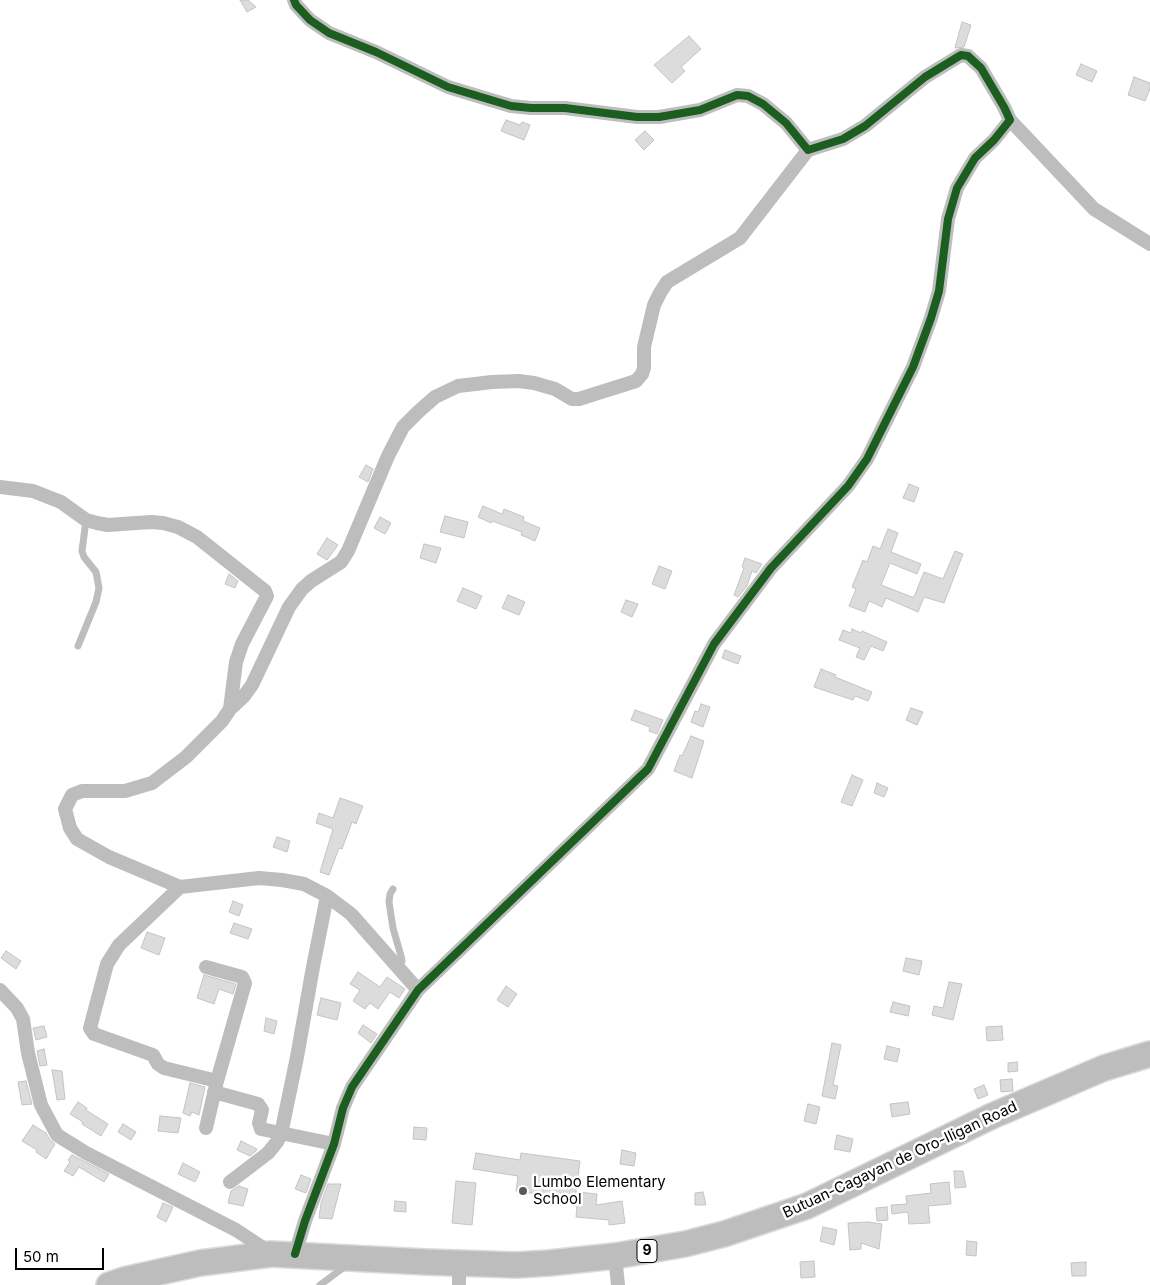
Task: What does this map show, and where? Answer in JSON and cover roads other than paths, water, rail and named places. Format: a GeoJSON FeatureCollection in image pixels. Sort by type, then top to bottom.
{"type":"FeatureCollection","features":[{"type":"Feature","properties":{"kind":"highway","name":"Butuan-Cagayan de Oro-Iligan Road"},"geometry":{"type":"LineString","coordinates":[[109,1285],[200,1263],[283,1254],[358,1257],[456,1279],[516,1265],[615,1256],[684,1244],[724,1234],[807,1206],[992,1116],[1104,1068],[1150,1054]]}},
{"type":"Feature","properties":{"kind":"street"},"geometry":{"type":"LineString","coordinates":[[294,0],[296,5],[310,20],[329,33],[376,52],[448,87],[511,106],[565,108],[637,117],[659,117],[700,110],[737,95],[748,96],[763,104],[786,123],[808,150]]}},
{"type":"Feature","properties":{"kind":"street"},"geometry":{"type":"LineString","coordinates":[[418,990],[350,914],[327,896],[304,884],[259,878],[180,887],[109,857],[77,839],[70,828],[65,809],[72,795],[82,790],[125,791],[141,788],[152,783],[186,757],[222,721],[230,709],[244,696],[252,685],[289,607],[302,589],[341,562],[348,551],[388,456],[403,427],[434,397],[458,386],[501,382],[534,383],[555,389],[572,399],[580,399],[636,381],[644,368],[644,347],[654,305],[667,282],[740,238],[808,150],[843,139],[865,126],[925,77],[961,55],[968,56],[981,68],[1010,120],[1094,209],[1150,244]]}},
{"type":"Feature","properties":{"kind":"street"},"geometry":{"type":"LineString","coordinates":[[0,990],[17,1008],[23,1019],[28,1053],[41,1105],[57,1135],[86,1153],[283,1254],[305,1221],[334,1144],[342,1108],[352,1087],[418,990],[648,769],[714,644],[771,568],[848,486],[867,459],[913,367],[931,318],[939,291],[948,219],[957,188],[975,158],[994,140],[1010,120]]}},
{"type":"Feature","properties":{"kind":"street"},"geometry":{"type":"LineString","coordinates":[[0,487],[33,491],[61,502],[86,520],[108,525],[151,522],[178,527],[197,537],[265,591],[267,599],[242,644],[236,662],[230,709]]}},
{"type":"Feature","properties":{"kind":"street"},"geometry":{"type":"LineString","coordinates":[[180,887],[119,945],[107,964],[90,1028],[94,1034],[153,1055],[158,1064],[164,1068],[258,1104],[262,1110],[260,1128],[334,1144]]}},
{"type":"Feature","properties":{"kind":"street"},"geometry":{"type":"LineString","coordinates":[[230,1182],[268,1153],[281,1134],[327,896]]}},
{"type":"Feature","properties":{"kind":"street"},"geometry":{"type":"LineString","coordinates":[[206,967],[242,977],[245,983],[206,1128]]}},
{"type":"Feature","properties":{"kind":"street"},"geometry":{"type":"LineString","coordinates":[[615,1256],[618,1285]]}},
{"type":"Feature","properties":{"kind":"lane"},"geometry":{"type":"LineString","coordinates":[[78,646],[96,602],[99,588],[96,572],[84,557],[82,550],[86,520]]}},
{"type":"Feature","properties":{"kind":"lane"},"geometry":{"type":"LineString","coordinates":[[393,889],[389,902],[393,928],[402,961],[398,969]]}},
{"type":"Feature","properties":{"kind":"lane"},"geometry":{"type":"LineString","coordinates":[[320,1285],[358,1257]]}},
{"type":"Feature","properties":{"kind":"place","name":"Lumbo Elementary School"},"geometry":{"type":"Point","coordinates":[523,1191]}}]}
